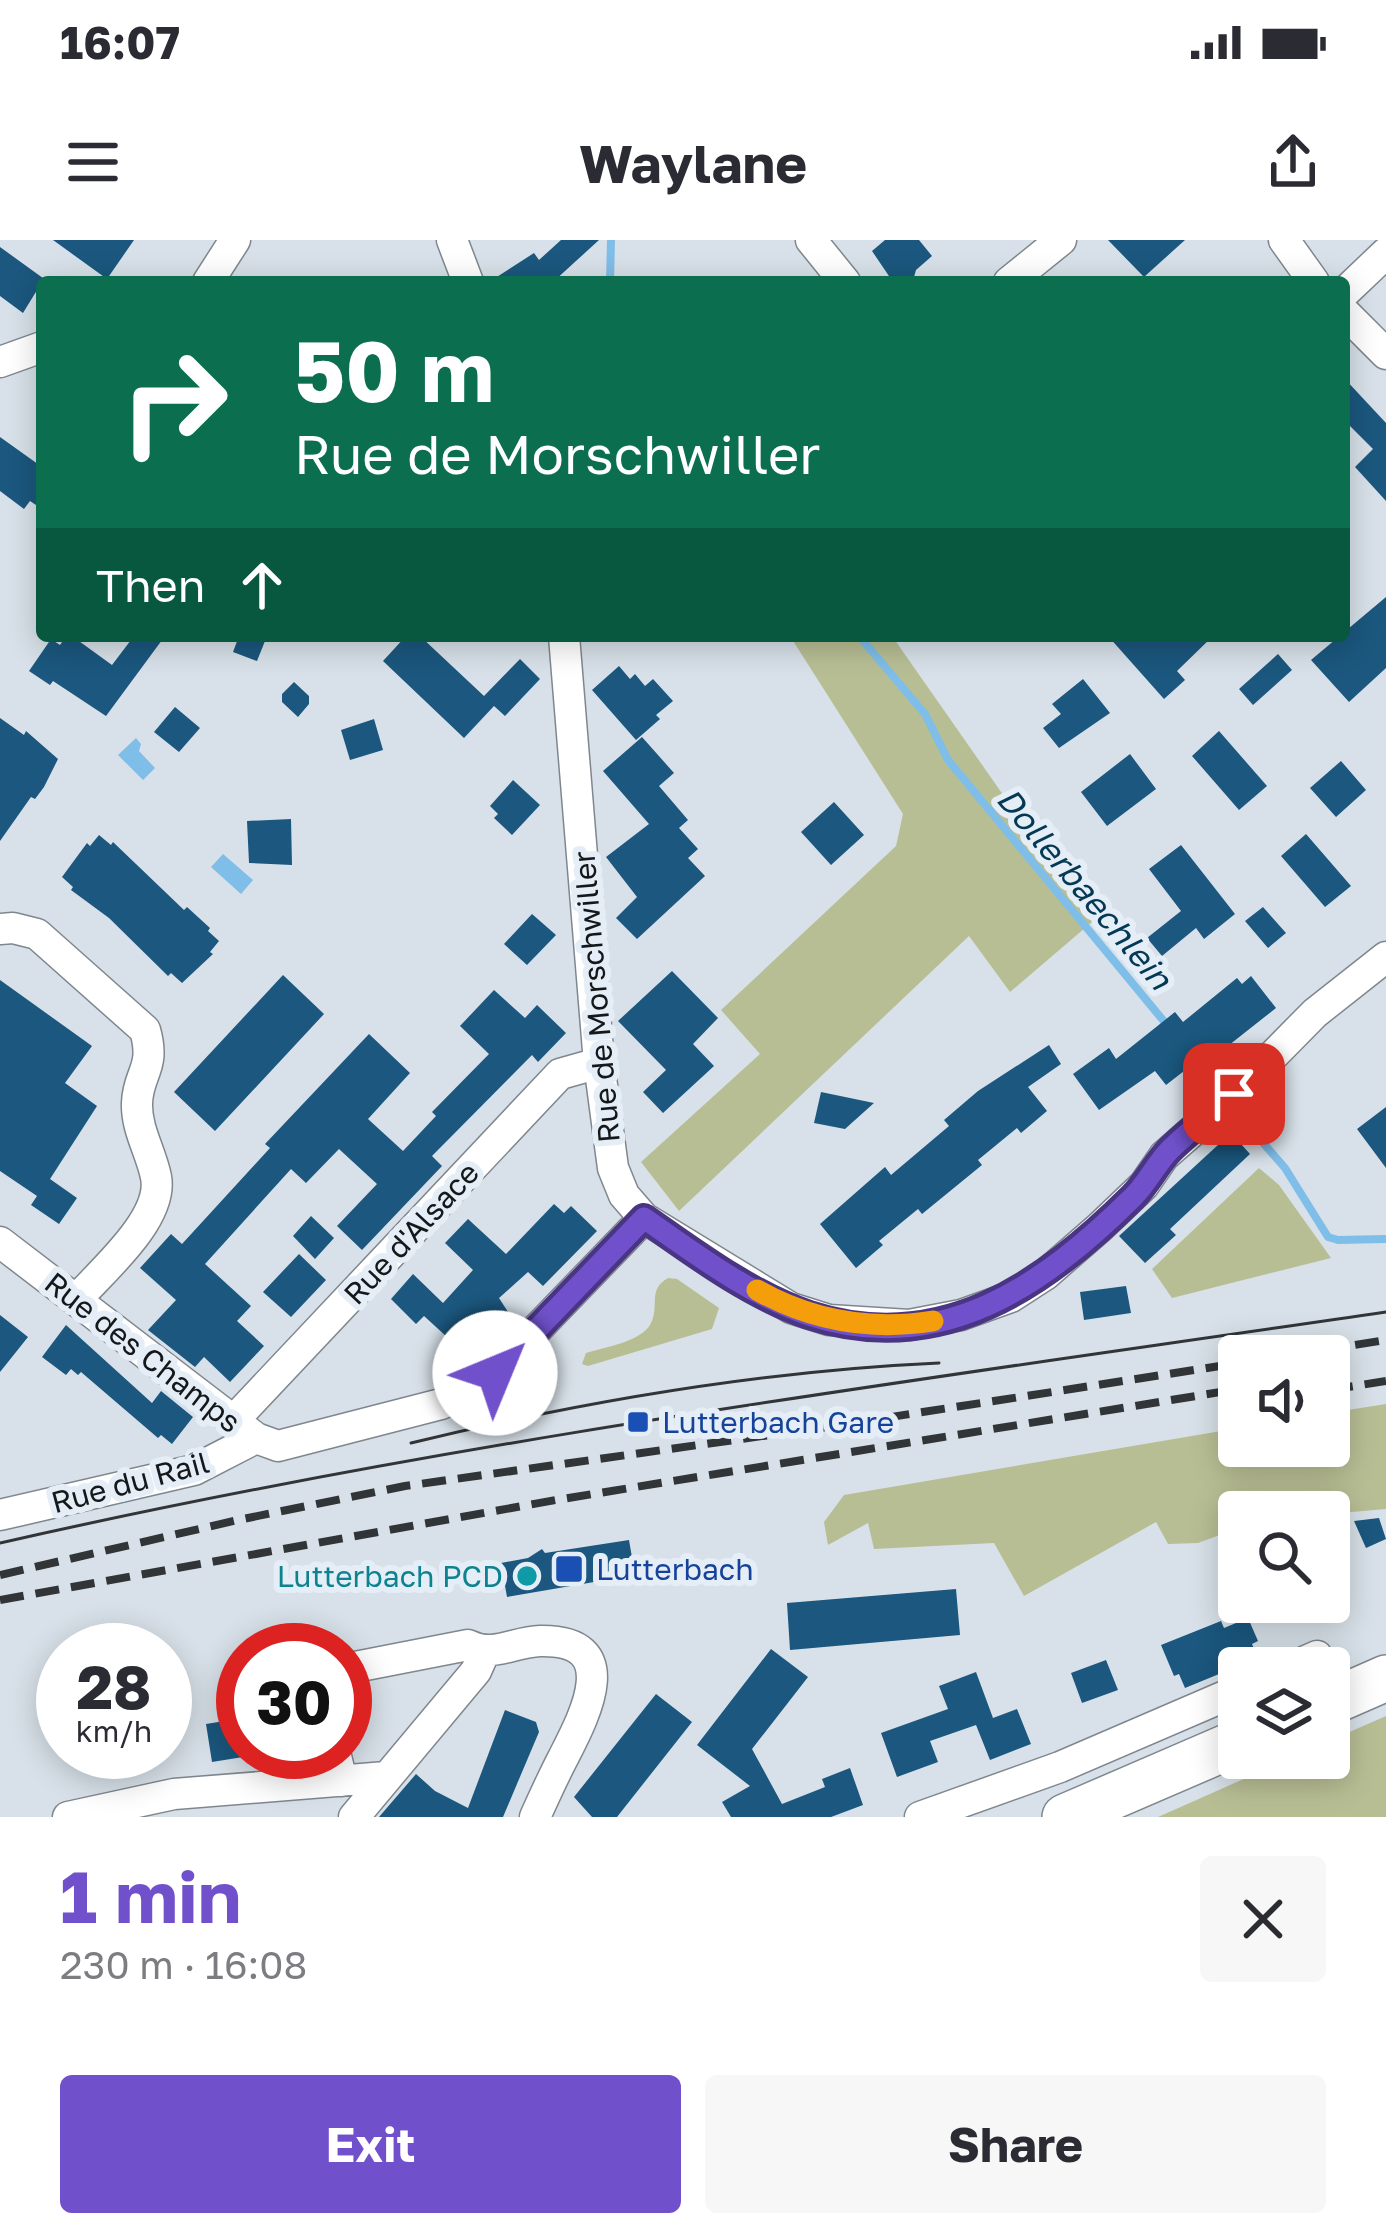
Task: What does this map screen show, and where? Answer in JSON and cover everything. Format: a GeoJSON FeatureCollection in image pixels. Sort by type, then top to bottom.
{"type":"FeatureCollection","features":[{"type":"Feature","properties":{"kind":"main road"},"geometry":{"type":"LineString","coordinates":[[1350,1694],[1386,1678]]}},
{"type":"Feature","properties":{"kind":"main road"},"geometry":{"type":"LineString","coordinates":[[1065,1817],[1218,1751]]}},
{"type":"Feature","properties":{"kind":"street"},"geometry":{"type":"LineString","coordinates":[[212,276],[235,240]]}},
{"type":"Feature","properties":{"kind":"street"},"geometry":{"type":"LineString","coordinates":[[452,240],[466,276]]}},
{"type":"Feature","properties":{"kind":"street"},"geometry":{"type":"LineString","coordinates":[[812,240],[840,276]]}},
{"type":"Feature","properties":{"kind":"street"},"geometry":{"type":"LineString","coordinates":[[1016,276],[1061,240]]}},
{"type":"Feature","properties":{"kind":"street"},"geometry":{"type":"LineString","coordinates":[[1284,240],[1310,276]]}},
{"type":"Feature","properties":{"kind":"street"},"geometry":{"type":"LineString","coordinates":[[1350,286],[1386,253]]}},
{"type":"Feature","properties":{"kind":"street"},"geometry":{"type":"LineString","coordinates":[[1350,318],[1386,354]]}},
{"type":"Feature","properties":{"kind":"street"},"geometry":{"type":"LineString","coordinates":[[0,362],[36,349]]}},
{"type":"Feature","properties":{"kind":"street","name":"Rue de Morschwiller"},"geometry":{"type":"LineString","coordinates":[[565,642],[599,1064],[613,1168],[624,1196],[644,1218],[756,1289],[808,1315],[886,1325],[962,1315],[1011,1297],[1045,1275],[1132,1198],[1164,1156],[1324,1005],[1386,957]]}},
{"type":"Feature","properties":{"kind":"street"},"geometry":{"type":"LineString","coordinates":[[0,928],[37,934],[145,1030],[151,1051],[136,1098],[157,1180],[153,1212],[76,1300]]}},
{"type":"Feature","properties":{"kind":"street","name":"Rue d'Alsace"},"geometry":{"type":"LineString","coordinates":[[244,1429],[560,1074],[599,1064]]}},
{"type":"Feature","properties":{"kind":"street","name":"Rue des Champs"},"geometry":{"type":"LineString","coordinates":[[1,1245],[271,1446],[391,1419],[469,1394],[515,1354],[644,1218]]}},
{"type":"Feature","properties":{"kind":"street","name":"Rue du Rail"},"geometry":{"type":"LineString","coordinates":[[0,1514],[194,1470],[244,1429]]}},
{"type":"Feature","properties":{"kind":"street"},"geometry":{"type":"LineString","coordinates":[[372,1664],[469,1645],[484,1653],[544,1640],[573,1648],[585,1657],[594,1688],[535,1817]]}},
{"type":"Feature","properties":{"kind":"street"},"geometry":{"type":"LineString","coordinates":[[353,1817],[476,1671],[484,1653]]}},
{"type":"Feature","properties":{"kind":"street"},"geometry":{"type":"LineString","coordinates":[[920,1817],[1060,1767],[1218,1699]]}},
{"type":"Feature","properties":{"kind":"street"},"geometry":{"type":"LineString","coordinates":[[372,1774],[386,1777]]}},
{"type":"Feature","properties":{"kind":"street"},"geometry":{"type":"LineString","coordinates":[[68,1817],[266,1779]]}},
{"type":"Feature","properties":{"kind":"green space"},"geometry":{"type":"Polygon","coordinates":[[[794,642],[896,642],[1092,922],[1010,992],[969,936],[679,1211],[641,1162],[760,1054],[721,1010],[896,846],[903,814],[794,642]]]}},
{"type":"Feature","properties":{"kind":"green space"},"geometry":{"type":"Polygon","coordinates":[[[1259,1168],[1279,1185],[1331,1258],[1172,1298],[1152,1269],[1259,1168]]]}},
{"type":"Feature","properties":{"kind":"green space"},"geometry":{"type":"Polygon","coordinates":[[[668,1278],[677,1279],[719,1308],[712,1329],[582,1364],[586,1353],[631,1339],[646,1329],[658,1288],[668,1278]]]}},
{"type":"Feature","properties":{"kind":"green space"},"geometry":{"type":"Polygon","coordinates":[[[1386,1404],[1386,1509],[1350,1512],[1350,1491],[1218,1491],[1218,1536],[1198,1543],[1168,1544],[1156,1522],[1024,1596],[994,1543],[874,1549],[868,1523],[828,1545],[824,1522],[844,1495],[1218,1432],[1218,1467],[1350,1467],[1350,1410],[1386,1404]]]}},
{"type":"Feature","properties":{"kind":"green space"},"geometry":{"type":"Polygon","coordinates":[[[1386,1716],[1386,1817],[1158,1817],[1244,1779],[1350,1779],[1350,1732],[1386,1716]]]}},
{"type":"Feature","properties":{"kind":"water"},"geometry":{"type":"Polygon","coordinates":[[[136,738],[139,751],[155,768],[143,780],[118,755],[136,738]]]}},
{"type":"Feature","properties":{"kind":"water"},"geometry":{"type":"Polygon","coordinates":[[[223,854],[253,880],[241,894],[211,867],[223,854]]]}},
{"type":"Feature","properties":{"kind":"building"},"geometry":{"type":"Polygon","coordinates":[[[53,240],[134,240],[109,276],[53,240]]]}},
{"type":"Feature","properties":{"kind":"building"},"geometry":{"type":"Polygon","coordinates":[[[561,240],[599,240],[560,276],[498,276],[534,253],[539,260],[561,240]]]}},
{"type":"Feature","properties":{"kind":"building"},"geometry":{"type":"Polygon","coordinates":[[[885,240],[919,240],[932,256],[914,276],[889,276],[872,251],[885,240]]]}},
{"type":"Feature","properties":{"kind":"building"},"geometry":{"type":"Polygon","coordinates":[[[1108,240],[1185,240],[1145,276],[1108,240]]]}},
{"type":"Feature","properties":{"kind":"building"},"geometry":{"type":"Polygon","coordinates":[[[0,247],[40,276],[36,276],[36,292],[23,313],[0,296],[0,247]]]}},
{"type":"Feature","properties":{"kind":"building"},"geometry":{"type":"Polygon","coordinates":[[[1350,384],[1386,423],[1386,501],[1355,467],[1373,449],[1350,426],[1350,384]]]}},
{"type":"Feature","properties":{"kind":"building"},"geometry":{"type":"Polygon","coordinates":[[[0,437],[36,463],[36,505],[30,501],[24,509],[0,491],[0,437]]]}},
{"type":"Feature","properties":{"kind":"building"},"geometry":{"type":"Polygon","coordinates":[[[1386,597],[1386,668],[1349,702],[1311,660],[1332,642],[1350,642],[1350,627],[1386,597]]]}},
{"type":"Feature","properties":{"kind":"building"},"geometry":{"type":"Polygon","coordinates":[[[49,642],[80,642],[112,665],[129,642],[161,642],[106,716],[29,671],[49,642]]]}},
{"type":"Feature","properties":{"kind":"building"},"geometry":{"type":"Polygon","coordinates":[[[237,642],[265,642],[257,661],[233,652],[237,642]]]}},
{"type":"Feature","properties":{"kind":"building"},"geometry":{"type":"Polygon","coordinates":[[[400,642],[426,642],[484,696],[520,659],[540,679],[505,716],[494,706],[464,738],[383,661],[400,642]]]}},
{"type":"Feature","properties":{"kind":"building"},"geometry":{"type":"Polygon","coordinates":[[[1113,642],[1207,642],[1177,671],[1185,680],[1164,699],[1113,642]]]}},
{"type":"Feature","properties":{"kind":"building"},"geometry":{"type":"Polygon","coordinates":[[[1278,654],[1292,670],[1253,705],[1239,689],[1278,654]]]}},
{"type":"Feature","properties":{"kind":"building"},"geometry":{"type":"Polygon","coordinates":[[[619,666],[645,686],[653,679],[673,701],[636,740],[592,690],[619,666]]]}},
{"type":"Feature","properties":{"kind":"building"},"geometry":{"type":"Polygon","coordinates":[[[1083,679],[1110,713],[1059,748],[1043,728],[1061,714],[1052,704],[1083,679]]]}},
{"type":"Feature","properties":{"kind":"building"},"geometry":{"type":"Polygon","coordinates":[[[294,682],[309,696],[309,704],[298,717],[282,702],[282,694],[294,682]]]}},
{"type":"Feature","properties":{"kind":"building"},"geometry":{"type":"Polygon","coordinates":[[[175,707],[200,728],[179,752],[154,732],[175,707]]]}},
{"type":"Feature","properties":{"kind":"building"},"geometry":{"type":"Polygon","coordinates":[[[0,718],[24,735],[26,731],[58,759],[44,787],[35,799],[31,797],[0,841],[0,718]]]}},
{"type":"Feature","properties":{"kind":"building"},"geometry":{"type":"Polygon","coordinates":[[[374,719],[383,750],[350,760],[341,730],[374,719]]]}},
{"type":"Feature","properties":{"kind":"building"},"geometry":{"type":"Polygon","coordinates":[[[1219,731],[1267,786],[1239,810],[1192,756],[1219,731]]]}},
{"type":"Feature","properties":{"kind":"building"},"geometry":{"type":"Polygon","coordinates":[[[642,737],[674,773],[659,786],[688,820],[679,828],[698,849],[688,858],[705,876],[637,939],[616,918],[637,897],[606,857],[649,824],[603,771],[642,737]]]}},
{"type":"Feature","properties":{"kind":"building"},"geometry":{"type":"Polygon","coordinates":[[[1130,754],[1156,789],[1107,826],[1081,792],[1130,754]]]}},
{"type":"Feature","properties":{"kind":"building"},"geometry":{"type":"Polygon","coordinates":[[[1341,761],[1366,790],[1336,817],[1310,788],[1341,761]]]}},
{"type":"Feature","properties":{"kind":"building"},"geometry":{"type":"Polygon","coordinates":[[[513,780],[540,805],[512,835],[494,818],[498,814],[490,806],[513,780]]]}},
{"type":"Feature","properties":{"kind":"building"},"geometry":{"type":"Polygon","coordinates":[[[834,802],[864,835],[831,865],[801,832],[834,802]]]}},
{"type":"Feature","properties":{"kind":"building"},"geometry":{"type":"Polygon","coordinates":[[[291,819],[292,865],[249,863],[247,821],[291,819]]]}},
{"type":"Feature","properties":{"kind":"building"},"geometry":{"type":"Polygon","coordinates":[[[1306,834],[1351,886],[1325,907],[1281,856],[1306,834]]]}},
{"type":"Feature","properties":{"kind":"building"},"geometry":{"type":"Polygon","coordinates":[[[99,835],[113,842],[184,910],[187,907],[219,941],[213,954],[182,983],[171,973],[168,976],[62,877],[87,843],[90,846],[99,835]]]}},
{"type":"Feature","properties":{"kind":"building"},"geometry":{"type":"Polygon","coordinates":[[[1181,845],[1235,914],[1204,939],[1196,928],[1162,956],[1147,938],[1181,911],[1149,869],[1181,845]]]}},
{"type":"Feature","properties":{"kind":"building"},"geometry":{"type":"Polygon","coordinates":[[[1263,907],[1286,933],[1268,948],[1245,921],[1263,907]]]}},
{"type":"Feature","properties":{"kind":"building"},"geometry":{"type":"Polygon","coordinates":[[[532,914],[556,935],[527,965],[504,944],[532,914]]]}},
{"type":"Feature","properties":{"kind":"building"},"geometry":{"type":"Polygon","coordinates":[[[672,971],[718,1018],[693,1044],[714,1066],[663,1113],[643,1092],[666,1070],[618,1021],[672,971]]]}},
{"type":"Feature","properties":{"kind":"building"},"geometry":{"type":"Polygon","coordinates":[[[283,975],[324,1014],[215,1131],[174,1092],[283,975]]]}},
{"type":"Feature","properties":{"kind":"building"},"geometry":{"type":"Polygon","coordinates":[[[1251,976],[1276,1008],[1219,1053],[1215,1047],[1166,1085],[1155,1071],[1099,1110],[1073,1074],[1109,1048],[1116,1059],[1175,1012],[1183,1022],[1237,978],[1242,984],[1251,976]]]}},
{"type":"Feature","properties":{"kind":"building"},"geometry":{"type":"Polygon","coordinates":[[[0,980],[92,1046],[65,1083],[97,1106],[50,1179],[77,1198],[59,1224],[31,1205],[37,1196],[0,1171],[0,980]]]}},
{"type":"Feature","properties":{"kind":"building"},"geometry":{"type":"Polygon","coordinates":[[[494,990],[525,1018],[537,1005],[566,1033],[538,1062],[532,1055],[432,1156],[442,1166],[362,1250],[337,1226],[377,1184],[339,1149],[306,1183],[291,1169],[205,1264],[251,1306],[237,1321],[264,1346],[230,1382],[204,1357],[195,1367],[148,1330],[176,1300],[140,1268],[171,1234],[182,1244],[270,1148],[265,1144],[369,1034],[410,1073],[368,1119],[403,1151],[436,1116],[432,1112],[489,1054],[460,1026],[494,990]]]}},
{"type":"Feature","properties":{"kind":"building"},"geometry":{"type":"Polygon","coordinates":[[[1049,1045],[1061,1064],[1028,1087],[1047,1111],[978,1160],[982,1165],[922,1214],[918,1209],[879,1241],[883,1245],[856,1268],[820,1224],[885,1167],[891,1175],[949,1126],[944,1120],[978,1091],[1049,1045]]]}},
{"type":"Feature","properties":{"kind":"building"},"geometry":{"type":"Polygon","coordinates":[[[821,1092],[874,1103],[845,1129],[814,1123],[821,1092]]]}},
{"type":"Feature","properties":{"kind":"building"},"geometry":{"type":"Polygon","coordinates":[[[1386,1107],[1386,1168],[1357,1129],[1386,1107]]]}},
{"type":"Feature","properties":{"kind":"building"},"geometry":{"type":"Polygon","coordinates":[[[1231,1133],[1250,1154],[1170,1229],[1176,1235],[1145,1263],[1119,1236],[1231,1133]]]}},
{"type":"Feature","properties":{"kind":"building"},"geometry":{"type":"Polygon","coordinates":[[[554,1204],[564,1213],[571,1206],[597,1231],[543,1286],[528,1272],[499,1298],[512,1318],[488,1343],[464,1319],[447,1337],[424,1316],[416,1324],[391,1299],[413,1274],[443,1303],[473,1270],[445,1243],[468,1219],[506,1254],[554,1204]]]}},
{"type":"Feature","properties":{"kind":"building"},"geometry":{"type":"Polygon","coordinates":[[[311,1216],[334,1238],[315,1259],[293,1236],[311,1216]]]}},
{"type":"Feature","properties":{"kind":"building"},"geometry":{"type":"Polygon","coordinates":[[[299,1254],[326,1280],[291,1317],[263,1292],[299,1254]]]}},
{"type":"Feature","properties":{"kind":"building"},"geometry":{"type":"Polygon","coordinates":[[[1126,1286],[1131,1313],[1084,1320],[1080,1292],[1126,1286]]]}},
{"type":"Feature","properties":{"kind":"building"},"geometry":{"type":"Polygon","coordinates":[[[0,1315],[28,1337],[0,1372],[0,1315]]]}},
{"type":"Feature","properties":{"kind":"building"},"geometry":{"type":"Polygon","coordinates":[[[66,1325],[152,1403],[161,1391],[193,1417],[172,1444],[161,1435],[158,1438],[81,1372],[78,1375],[71,1369],[66,1375],[42,1357],[66,1325]]]}},
{"type":"Feature","properties":{"kind":"building"},"geometry":{"type":"Polygon","coordinates":[[[1379,1518],[1386,1539],[1366,1548],[1354,1521],[1379,1518]]]}},
{"type":"Feature","properties":{"kind":"building"},"geometry":{"type":"Polygon","coordinates":[[[629,1540],[635,1575],[507,1597],[501,1563],[528,1558],[542,1549],[545,1553],[629,1540]]]}},
{"type":"Feature","properties":{"kind":"building"},"geometry":{"type":"Polygon","coordinates":[[[956,1589],[960,1635],[790,1650],[787,1603],[956,1589]]]}},
{"type":"Feature","properties":{"kind":"building"},"geometry":{"type":"Polygon","coordinates":[[[1218,1622],[1224,1628],[1250,1623],[1258,1641],[1253,1647],[1218,1647],[1218,1674],[1185,1688],[1179,1674],[1174,1676],[1161,1645],[1218,1622]]]}},
{"type":"Feature","properties":{"kind":"building"},"geometry":{"type":"Polygon","coordinates":[[[771,1649],[808,1677],[752,1749],[782,1804],[825,1787],[822,1779],[850,1768],[863,1805],[831,1817],[731,1817],[722,1802],[750,1786],[697,1745],[771,1649]]]}},
{"type":"Feature","properties":{"kind":"building"},"geometry":{"type":"Polygon","coordinates":[[[1106,1660],[1118,1690],[1082,1703],[1071,1673],[1106,1660]]]}},
{"type":"Feature","properties":{"kind":"building"},"geometry":{"type":"Polygon","coordinates":[[[976,1672],[993,1718],[1017,1709],[1031,1744],[990,1760],[976,1725],[930,1741],[938,1762],[897,1777],[881,1733],[948,1709],[939,1686],[976,1672]]]}},
{"type":"Feature","properties":{"kind":"building"},"geometry":{"type":"Polygon","coordinates":[[[656,1694],[692,1722],[617,1817],[592,1817],[574,1797],[656,1694]]]}},
{"type":"Feature","properties":{"kind":"building"},"geometry":{"type":"Polygon","coordinates":[[[505,1710],[536,1722],[539,1732],[503,1817],[379,1817],[416,1774],[435,1791],[468,1808],[505,1710]]]}},
{"type":"Feature","properties":{"kind":"building"},"geometry":{"type":"Polygon","coordinates":[[[216,1722],[216,1761],[212,1762],[206,1724],[216,1722]]]}},
{"type":"Feature","properties":{"kind":"waterway","name":"Dollerbaechlein"},"geometry":{"type":"LineString","coordinates":[[610,276],[611,240]]}},
{"type":"Feature","properties":{"kind":"waterway","name":"Dollerbaechlein"},"geometry":{"type":"LineString","coordinates":[[864,642],[925,714],[948,760],[1167,1025]]}},
{"type":"Feature","properties":{"kind":"waterway","name":"Dollerbaechlein"},"geometry":{"type":"LineString","coordinates":[[1191,1056],[1223,1095]]}},
{"type":"Feature","properties":{"kind":"waterway","name":"Dollerbaechlein"},"geometry":{"type":"LineString","coordinates":[[1232,1107],[1285,1168],[1328,1237],[1386,1239]]}},
{"type":"Feature","properties":{"kind":"tram line"},"geometry":{"type":"LineString","coordinates":[[0,1543],[517,1442],[1386,1312]]}},
{"type":"Feature","properties":{"kind":"tram line"},"geometry":{"type":"LineString","coordinates":[[411,1443],[673,1390],[939,1363]]}},
{"type":"Feature","properties":{"kind":"railway"},"geometry":{"type":"LineString","coordinates":[[1350,1346],[1386,1340]]}},
{"type":"Feature","properties":{"kind":"railway"},"geometry":{"type":"LineString","coordinates":[[0,1575],[405,1486],[1218,1366]]}},
{"type":"Feature","properties":{"kind":"railway"},"geometry":{"type":"LineString","coordinates":[[1350,1387],[1386,1381]]}},
{"type":"Feature","properties":{"kind":"railway"},"geometry":{"type":"LineString","coordinates":[[0,1600],[556,1500],[1218,1392]]}},
{"type":"Feature","properties":{"kind":"slow traffic"},"geometry":{"type":"LineString","coordinates":[[757,1290],[829,1320],[886,1325],[933,1321]]}},
{"type":"Feature","properties":{"kind":"place","name":"Lutterbach Gare"},"geometry":{"type":"Point","coordinates":[638,1422]}},
{"type":"Feature","properties":{"kind":"place","name":"Lutterbach"},"geometry":{"type":"Point","coordinates":[569,1569]}},
{"type":"Feature","properties":{"kind":"place","name":"Lutterbach PCD"},"geometry":{"type":"Point","coordinates":[527,1576]}},
{"type":"Feature","properties":{"kind":"route"},"geometry":{"type":"LineString","coordinates":[[495,1373],[644,1218],[775,1300],[808,1315],[909,1325],[992,1305],[1062,1262],[1132,1198],[1164,1156],[1234,1094]]}}]}
